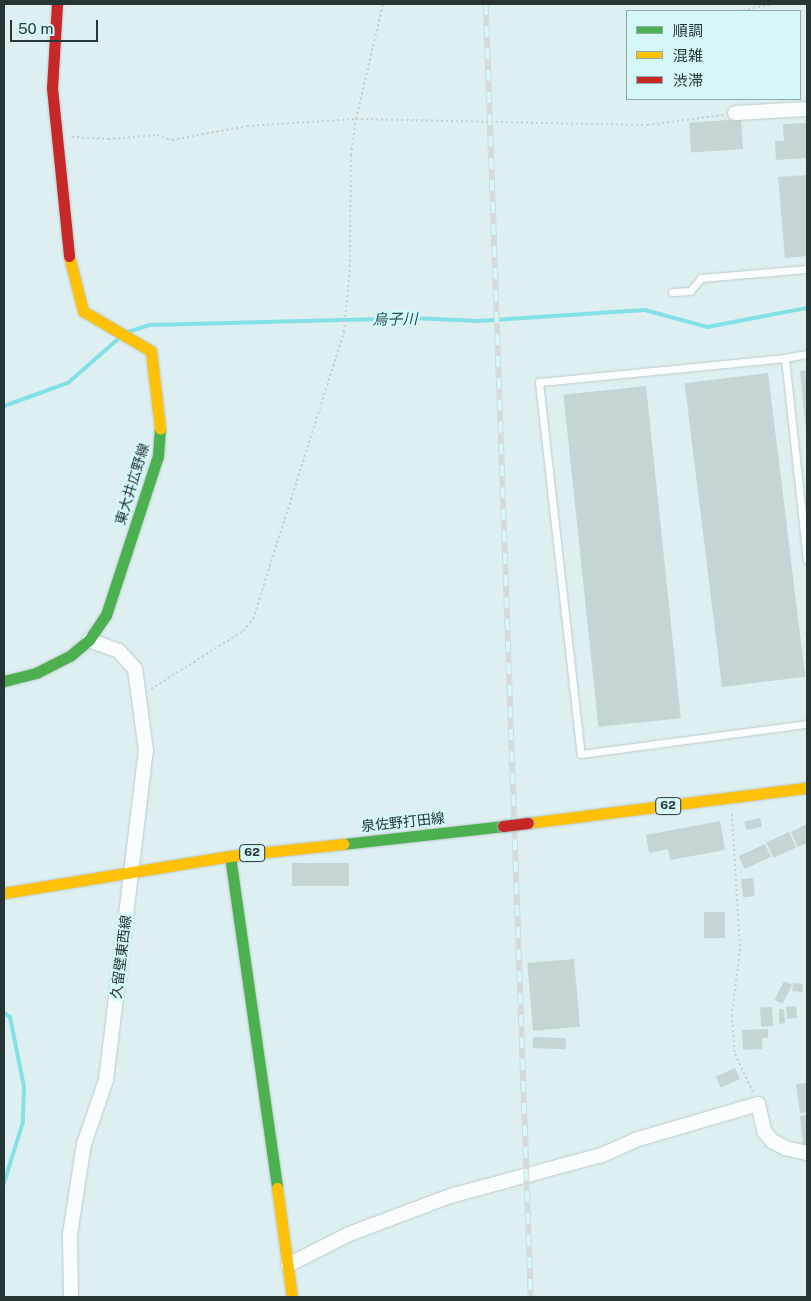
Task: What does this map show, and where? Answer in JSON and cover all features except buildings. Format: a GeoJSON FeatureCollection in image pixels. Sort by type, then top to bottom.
{"type":"FeatureCollection","features":[{"type":"Feature","properties":{"kind":"street","name":"東大井広野線"},"geometry":{"type":"LineString","coordinates":[[4,681],[36,673],[71,655],[89,640],[106,615],[158,456],[162,436],[150,351],[115,328],[84,311],[64,237],[52,88],[57,4]]}},
{"type":"Feature","properties":{"kind":"street"},"geometry":{"type":"LineString","coordinates":[[735,113],[807,109]]}},
{"type":"Feature","properties":{"kind":"street","name":"久留壁東西線"},"geometry":{"type":"LineString","coordinates":[[71,1297],[70,1234],[84,1144],[106,1080],[146,751],[135,669],[128,658],[119,651],[89,640]]}},
{"type":"Feature","properties":{"kind":"street","name":"泉佐野打田線"},"geometry":{"type":"LineString","coordinates":[[4,893],[131,870],[230,856],[503,826],[807,788]]}},
{"type":"Feature","properties":{"kind":"street"},"geometry":{"type":"LineString","coordinates":[[230,856],[292,1297]]}},
{"type":"Feature","properties":{"kind":"street"},"geometry":{"type":"LineString","coordinates":[[288,1265],[349,1234],[450,1196],[602,1155],[635,1140],[758,1104],[764,1131],[772,1141],[785,1148],[807,1153]]}},
{"type":"Feature","properties":{"kind":"lane"},"geometry":{"type":"LineString","coordinates":[[672,292],[690,292],[701,278],[807,269]]}},
{"type":"Feature","properties":{"kind":"lane"},"geometry":{"type":"LineString","coordinates":[[807,354],[785,358],[539,382],[581,754],[807,724]]}},
{"type":"Feature","properties":{"kind":"lane"},"geometry":{"type":"LineString","coordinates":[[785,358],[807,560]]}},
{"type":"Feature","properties":{"kind":"path"},"geometry":{"type":"LineString","coordinates":[[140,696],[243,631],[253,620],[344,332],[347,309],[352,155],[356,119],[383,4]]}},
{"type":"Feature","properties":{"kind":"path"},"geometry":{"type":"LineString","coordinates":[[743,10],[773,4]]}},
{"type":"Feature","properties":{"kind":"path"},"geometry":{"type":"LineString","coordinates":[[57,136],[108,139],[157,135],[172,140],[248,126],[307,124],[356,119],[647,125],[735,113]]}},
{"type":"Feature","properties":{"kind":"path"},"geometry":{"type":"LineString","coordinates":[[731,799],[740,949],[732,1015],[735,1054],[758,1104]]}},
{"type":"Feature","properties":{"kind":"waterway","name":"烏子川"},"geometry":{"type":"LineString","coordinates":[[128,332],[150,325],[412,318],[479,321],[645,310],[707,327],[807,308]]}},
{"type":"Feature","properties":{"kind":"waterway","name":"烏子川"},"geometry":{"type":"LineString","coordinates":[[4,406],[68,383],[118,339]]}},
{"type":"Feature","properties":{"kind":"waterway"},"geometry":{"type":"LineString","coordinates":[[4,1013],[10,1017],[24,1087],[23,1122],[4,1183]]}},
{"type":"Feature","properties":{"kind":"railway"},"geometry":{"type":"LineString","coordinates":[[486,4],[531,1297]]}},
{"type":"Feature","properties":{"kind":"traffic: fast"},"geometry":{"type":"LineString","coordinates":[[4,681],[36,673],[71,655],[89,640],[106,615],[158,456],[160,428]]}},
{"type":"Feature","properties":{"kind":"traffic: fast"},"geometry":{"type":"LineString","coordinates":[[343,844],[503,826]]}},
{"type":"Feature","properties":{"kind":"traffic: fast"},"geometry":{"type":"LineString","coordinates":[[230,856],[277,1188]]}},
{"type":"Feature","properties":{"kind":"traffic: slow"},"geometry":{"type":"LineString","coordinates":[[69,256],[83,311],[151,351],[160,428]]}},
{"type":"Feature","properties":{"kind":"traffic: slow"},"geometry":{"type":"LineString","coordinates":[[528,823],[807,788]]}},
{"type":"Feature","properties":{"kind":"traffic: slow"},"geometry":{"type":"LineString","coordinates":[[4,893],[230,856],[343,844]]}},
{"type":"Feature","properties":{"kind":"traffic: slow"},"geometry":{"type":"LineString","coordinates":[[277,1188],[292,1297]]}},
{"type":"Feature","properties":{"kind":"traffic: jam"},"geometry":{"type":"LineString","coordinates":[[57,4],[52,88],[69,256]]}},
{"type":"Feature","properties":{"kind":"traffic: jam"},"geometry":{"type":"LineString","coordinates":[[503,826],[528,823]]}}]}
